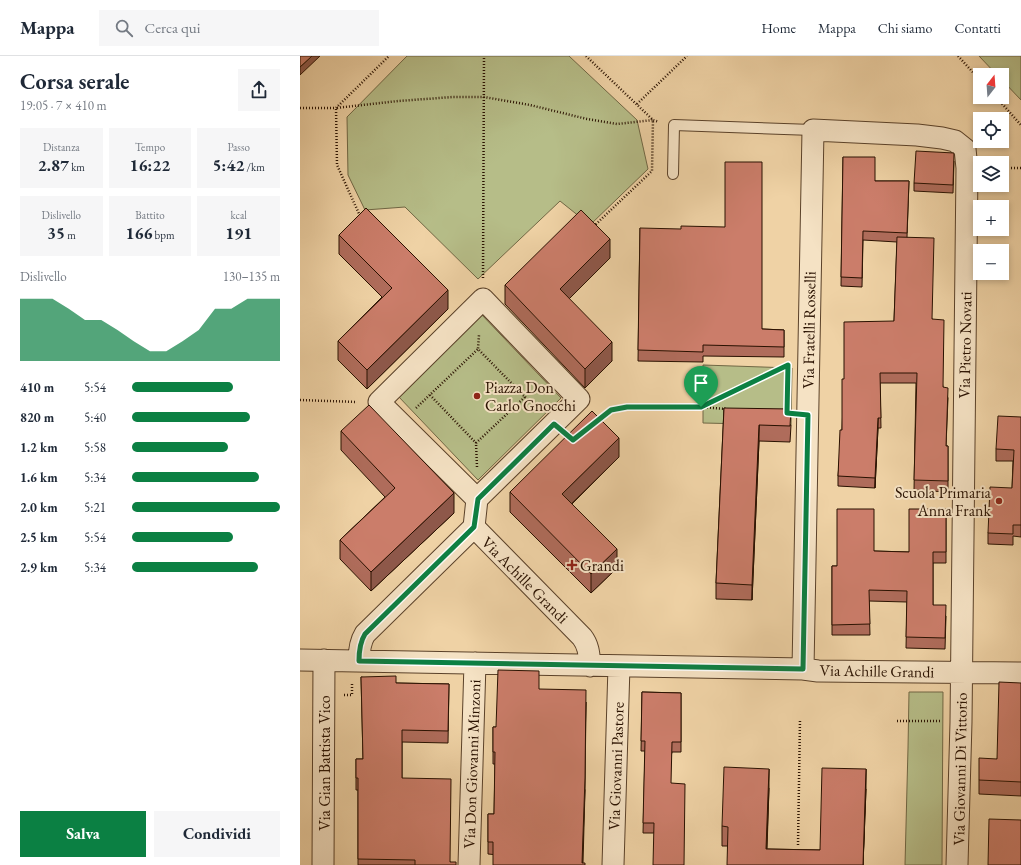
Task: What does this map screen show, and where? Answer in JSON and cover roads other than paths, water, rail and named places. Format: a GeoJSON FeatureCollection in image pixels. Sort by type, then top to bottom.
{"type":"FeatureCollection","features":[{"type":"Feature","properties":{"kind":"street","name":"Via Fratelli Rosselli"},"geometry":{"type":"LineString","coordinates":[[803,669],[813,130]]}},
{"type":"Feature","properties":{"kind":"street","name":"Via Pietro Novati"},"geometry":{"type":"LineString","coordinates":[[813,130],[917,135],[955,141],[966,149],[967,184],[962,672]]}},
{"type":"Feature","properties":{"kind":"street"},"geometry":{"type":"LineString","coordinates":[[474,527],[478,499],[579,399],[483,299],[379,402],[478,499]]}},
{"type":"Feature","properties":{"kind":"street","name":"Via Achille Grandi"},"geometry":{"type":"LineString","coordinates":[[359,661],[359,648],[365,634],[474,527],[582,637],[589,651],[590,666]]}},
{"type":"Feature","properties":{"kind":"street","name":"Via Achille Grandi"},"geometry":{"type":"LineString","coordinates":[[300,660],[803,669],[818,671],[1021,673]]}},
{"type":"Feature","properties":{"kind":"street","name":"Via Gian Battista Vico"},"geometry":{"type":"LineString","coordinates":[[323,865],[324,660]]}},
{"type":"Feature","properties":{"kind":"street","name":"Via Don Giovanni Minzoni"},"geometry":{"type":"LineString","coordinates":[[469,865],[475,663]]}},
{"type":"Feature","properties":{"kind":"street","name":"Via Giovanni Pastore"},"geometry":{"type":"LineString","coordinates":[[613,865],[619,666]]}},
{"type":"Feature","properties":{"kind":"street","name":"Via Giovanni Di Vittorio"},"geometry":{"type":"LineString","coordinates":[[957,865],[962,672]]}},
{"type":"Feature","properties":{"kind":"lane"},"geometry":{"type":"LineString","coordinates":[[673,174],[674,125],[813,130]]}},
{"type":"Feature","properties":{"kind":"place","name":"Piazza Don Carlo Gnocchi"},"geometry":{"type":"Point","coordinates":[477,396]}},
{"type":"Feature","properties":{"kind":"place","name":"Scuola Primaria Anna Frank"},"geometry":{"type":"Point","coordinates":[999,501]}},
{"type":"Feature","properties":{"kind":"place","name":"Grandi"},"geometry":{"type":"Point","coordinates":[572,565]}}]}
